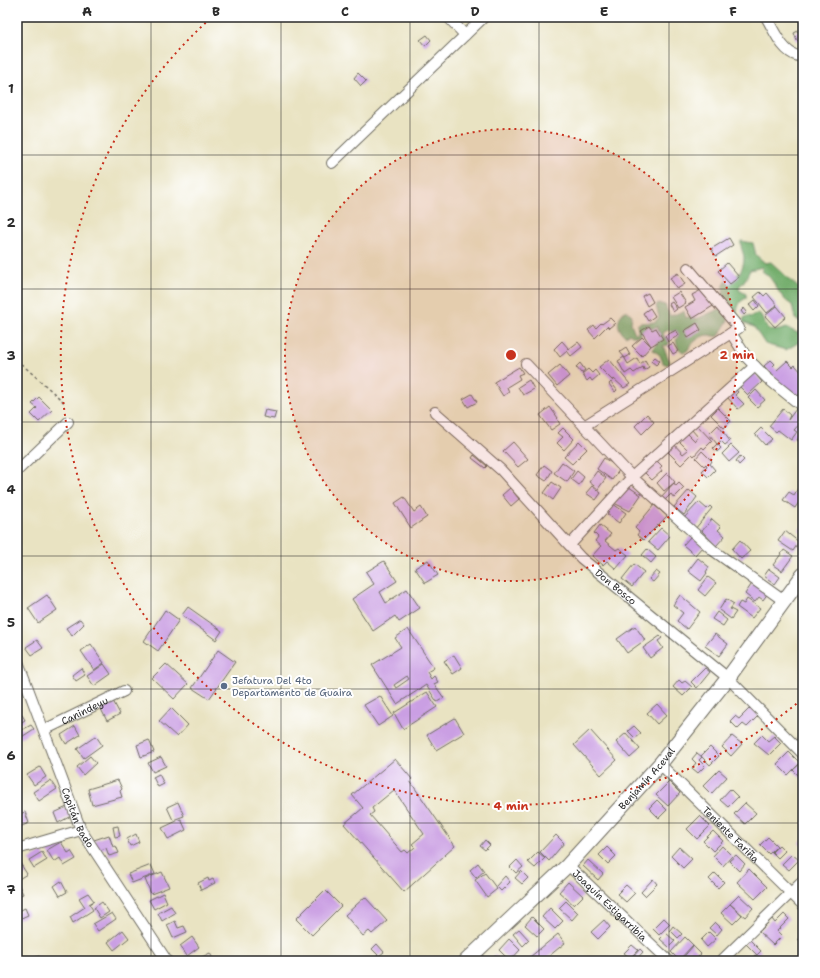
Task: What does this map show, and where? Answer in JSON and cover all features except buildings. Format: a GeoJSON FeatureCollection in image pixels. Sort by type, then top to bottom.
{"type":"FeatureCollection","features":[{"type":"Feature","properties":{"kind":"street"},"geometry":{"type":"LineString","coordinates":[[448,17],[465,35]]}},
{"type":"Feature","properties":{"kind":"street"},"geometry":{"type":"LineString","coordinates":[[332,163],[484,17]]}},
{"type":"Feature","properties":{"kind":"street"},"geometry":{"type":"LineString","coordinates":[[766,17],[785,48],[792,55],[798,56],[803,54]]}},
{"type":"Feature","properties":{"kind":"street"},"geometry":{"type":"LineString","coordinates":[[584,426],[739,328],[688,268]]}},
{"type":"Feature","properties":{"kind":"street"},"geometry":{"type":"LineString","coordinates":[[731,333],[747,358],[767,378],[803,407]]}},
{"type":"Feature","properties":{"kind":"street"},"geometry":{"type":"LineString","coordinates":[[526,364],[632,476],[714,551],[784,601]]}},
{"type":"Feature","properties":{"kind":"street"},"geometry":{"type":"LineString","coordinates":[[570,545],[632,476],[755,366]]}},
{"type":"Feature","properties":{"kind":"street","name":"Don Bosco"},"geometry":{"type":"LineString","coordinates":[[435,412],[501,470],[581,558],[728,678],[803,754]]}},
{"type":"Feature","properties":{"kind":"street"},"geometry":{"type":"LineString","coordinates":[[17,471],[68,422]]}},
{"type":"Feature","properties":{"kind":"street","name":"Benjamín Aceval"},"geometry":{"type":"LineString","coordinates":[[466,961],[568,865],[660,764],[728,678],[803,575]]}},
{"type":"Feature","properties":{"kind":"street","name":"Capitán Bado"},"geometry":{"type":"LineString","coordinates":[[17,659],[81,830],[167,961]]}},
{"type":"Feature","properties":{"kind":"street","name":"Canindeyu"},"geometry":{"type":"LineString","coordinates":[[44,730],[124,691]]}},
{"type":"Feature","properties":{"kind":"street","name":"Teniente Fariña"},"geometry":{"type":"LineString","coordinates":[[660,764],[803,905]]}},
{"type":"Feature","properties":{"kind":"street"},"geometry":{"type":"LineString","coordinates":[[17,849],[81,830]]}},
{"type":"Feature","properties":{"kind":"street","name":"Joaquín Estigarribia"},"geometry":{"type":"LineString","coordinates":[[568,865],[669,961]]}},
{"type":"Feature","properties":{"kind":"street"},"geometry":{"type":"LineString","coordinates":[[722,961],[803,881]]}},
{"type":"Feature","properties":{"kind":"path"},"geometry":{"type":"LineString","coordinates":[[17,360],[66,404]]}},
{"type":"Feature","properties":{"kind":"green space"},"geometry":{"type":"Polygon","coordinates":[[[741,241],[753,243],[756,255],[765,263],[771,262],[803,292],[803,325],[802,322],[795,319],[792,305],[783,297],[771,279],[762,271],[762,267],[750,270],[745,280],[739,287],[739,290],[746,294],[746,298],[740,302],[736,313],[732,313],[719,336],[708,335],[699,338],[687,351],[683,352],[678,348],[676,340],[678,337],[675,332],[668,330],[663,333],[664,337],[670,341],[668,345],[663,346],[670,362],[668,365],[663,363],[660,355],[653,350],[654,346],[661,339],[657,326],[652,329],[647,325],[640,336],[632,336],[629,334],[625,336],[622,333],[618,323],[620,316],[626,310],[632,315],[631,323],[635,333],[638,333],[637,325],[640,323],[655,322],[659,317],[656,306],[658,303],[665,305],[670,316],[684,311],[686,318],[690,316],[696,319],[724,307],[723,287],[727,280],[740,273],[744,261],[741,241]]]}},
{"type":"Feature","properties":{"kind":"green space"},"geometry":{"type":"Polygon","coordinates":[[[758,313],[761,315],[765,325],[770,330],[773,331],[787,328],[798,333],[803,332],[803,340],[786,350],[765,344],[754,327],[743,322],[744,318],[747,316],[751,317],[758,313]]]}},
{"type":"Feature","properties":{"kind":"place","name":"Jefatura Del 4to Departamento de Guaira"},"geometry":{"type":"Point","coordinates":[224,686]}}]}
